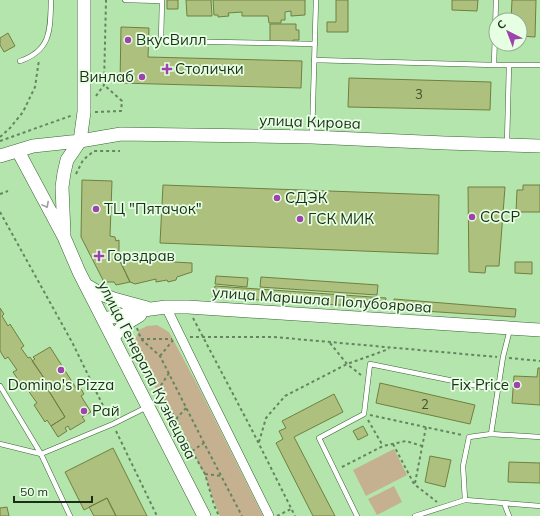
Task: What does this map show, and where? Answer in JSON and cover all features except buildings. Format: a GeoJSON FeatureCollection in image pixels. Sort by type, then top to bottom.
{"type":"FeatureCollection","features":[{"type":"Feature","properties":{"kind":"main road"},"geometry":{"type":"LineString","coordinates":[[80,141],[84,112],[84,0]]}},
{"type":"Feature","properties":{"kind":"main road","name":"улица Кирова"},"geometry":{"type":"LineString","coordinates":[[0,156],[33,146],[80,141],[121,134],[312,137],[540,146]]}},
{"type":"Feature","properties":{"kind":"main road","name":"улица Генерала Кузнецова"},"geometry":{"type":"LineString","coordinates":[[64,237],[62,187],[64,173],[67,160],[80,141]]}},
{"type":"Feature","properties":{"kind":"main road","name":"улица Генерала Кузнецова"},"geometry":{"type":"LineString","coordinates":[[18,151],[64,237],[79,272],[204,516]]}},
{"type":"Feature","properties":{"kind":"main road"},"geometry":{"type":"LineString","coordinates":[[86,285],[101,294],[114,299],[151,309]]}},
{"type":"Feature","properties":{"kind":"main road","name":"улица Маршала Полубоярова"},"geometry":{"type":"LineString","coordinates":[[103,319],[166,307],[540,330]]}},
{"type":"Feature","properties":{"kind":"main road"},"geometry":{"type":"LineString","coordinates":[[113,338],[120,328],[126,323],[151,309]]}},
{"type":"Feature","properties":{"kind":"street"},"geometry":{"type":"LineString","coordinates":[[166,307],[269,516]]}},
{"type":"Feature","properties":{"kind":"lane"},"geometry":{"type":"LineString","coordinates":[[20,61],[31,58],[40,50],[48,36],[51,0]]}},
{"type":"Feature","properties":{"kind":"lane"},"geometry":{"type":"LineString","coordinates":[[125,0],[162,1],[161,41],[315,44]]}},
{"type":"Feature","properties":{"kind":"lane"},"geometry":{"type":"LineString","coordinates":[[312,137],[316,0]]}},
{"type":"Feature","properties":{"kind":"lane"},"geometry":{"type":"LineString","coordinates":[[494,65],[496,0]]}},
{"type":"Feature","properties":{"kind":"lane"},"geometry":{"type":"LineString","coordinates":[[314,60],[540,65]]}},
{"type":"Feature","properties":{"kind":"lane"},"geometry":{"type":"LineString","coordinates":[[507,145],[509,65]]}},
{"type":"Feature","properties":{"kind":"lane"},"geometry":{"type":"LineString","coordinates":[[491,434],[503,357],[510,329]]}},
{"type":"Feature","properties":{"kind":"lane"},"geometry":{"type":"LineString","coordinates":[[357,516],[319,438],[364,414],[370,364],[498,390]]}},
{"type":"Feature","properties":{"kind":"lane"},"geometry":{"type":"LineString","coordinates":[[0,386],[41,454],[70,516]]}},
{"type":"Feature","properties":{"kind":"lane"},"geometry":{"type":"LineString","coordinates":[[0,444],[41,454],[113,424],[148,407]]}},
{"type":"Feature","properties":{"kind":"lane"},"geometry":{"type":"LineString","coordinates":[[465,500],[464,466],[469,437],[491,434],[540,437]]}},
{"type":"Feature","properties":{"kind":"lane"},"geometry":{"type":"LineString","coordinates":[[415,516],[465,500],[540,506]]}},
{"type":"Feature","properties":{"kind":"lane"},"geometry":{"type":"LineString","coordinates":[[504,503],[509,516]]}},
{"type":"Feature","properties":{"kind":"path"},"geometry":{"type":"LineString","coordinates":[[84,112],[104,85],[106,0]]}},
{"type":"Feature","properties":{"kind":"path"},"geometry":{"type":"LineString","coordinates":[[0,137],[10,128],[23,112],[35,87],[40,50]]}},
{"type":"Feature","properties":{"kind":"path"},"geometry":{"type":"LineString","coordinates":[[0,141],[84,112],[121,111],[122,101],[104,85]]}},
{"type":"Feature","properties":{"kind":"path"},"geometry":{"type":"LineString","coordinates":[[76,175],[83,160],[94,152],[120,152]]}},
{"type":"Feature","properties":{"kind":"path"},"geometry":{"type":"LineString","coordinates":[[0,194],[8,191]]}},
{"type":"Feature","properties":{"kind":"path"},"geometry":{"type":"LineString","coordinates":[[0,212],[73,344],[157,516]]}},
{"type":"Feature","properties":{"kind":"path"},"geometry":{"type":"LineString","coordinates":[[188,308],[295,516]]}},
{"type":"Feature","properties":{"kind":"path"},"geometry":{"type":"LineString","coordinates":[[181,337],[274,337],[540,361]]}},
{"type":"Feature","properties":{"kind":"path"},"geometry":{"type":"LineString","coordinates":[[160,356],[173,339],[141,339],[160,356],[242,516]]}},
{"type":"Feature","properties":{"kind":"path"},"geometry":{"type":"LineString","coordinates":[[330,343],[347,364],[368,381]]}},
{"type":"Feature","properties":{"kind":"path"},"geometry":{"type":"LineString","coordinates":[[258,442],[266,418],[285,396],[347,364],[391,348]]}},
{"type":"Feature","properties":{"kind":"path"},"geometry":{"type":"LineString","coordinates":[[169,373],[158,390],[176,419],[205,474],[214,505],[219,516]]}},
{"type":"Feature","properties":{"kind":"path"},"geometry":{"type":"LineString","coordinates":[[176,419],[186,408]]}},
{"type":"Feature","properties":{"kind":"path"},"geometry":{"type":"LineString","coordinates":[[364,414],[469,437]]}},
{"type":"Feature","properties":{"kind":"path"},"geometry":{"type":"LineString","coordinates":[[364,414],[383,446]]}},
{"type":"Feature","properties":{"kind":"path"},"geometry":{"type":"LineString","coordinates":[[414,484],[426,427]]}},
{"type":"Feature","properties":{"kind":"path"},"geometry":{"type":"LineString","coordinates":[[335,471],[383,446],[406,441],[422,446]]}},
{"type":"Feature","properties":{"kind":"path"},"geometry":{"type":"LineString","coordinates":[[192,450],[204,443]]}},
{"type":"Feature","properties":{"kind":"path"},"geometry":{"type":"LineString","coordinates":[[393,444],[414,484],[443,507]]}},
{"type":"Feature","properties":{"kind":"path"},"geometry":{"type":"LineString","coordinates":[[205,474],[221,476]]}},
{"type":"Feature","properties":{"kind":"path"},"geometry":{"type":"LineString","coordinates":[[276,516],[292,509]]}},
{"type":"Feature","properties":{"kind":"shaded area"},"geometry":{"type":"Polygon","coordinates":[[[157,325],[169,332],[198,386],[263,516],[220,516],[206,478],[178,421],[159,395],[143,363],[135,340],[139,330],[147,326],[157,325]]]}},
{"type":"Feature","properties":{"kind":"shaded area"},"geometry":{"type":"Polygon","coordinates":[[[394,449],[407,475],[366,496],[353,470],[394,449]]]}},
{"type":"Feature","properties":{"kind":"shaded area"},"geometry":{"type":"Polygon","coordinates":[[[394,486],[402,502],[377,515],[368,499],[394,486]]]}},
{"type":"Feature","properties":{"kind":"place","name":"ВкусВилл"},"geometry":{"type":"Point","coordinates":[128,40]}},
{"type":"Feature","properties":{"kind":"place","name":"Столички"},"geometry":{"type":"Point","coordinates":[167,69]}},
{"type":"Feature","properties":{"kind":"place","name":"Винлаб"},"geometry":{"type":"Point","coordinates":[142,77]}},
{"type":"Feature","properties":{"kind":"place","name":"СДЭК"},"geometry":{"type":"Point","coordinates":[277,198]}},
{"type":"Feature","properties":{"kind":"place","name":"ТЦ \"Пятачок\""},"geometry":{"type":"Point","coordinates":[96,209]}},
{"type":"Feature","properties":{"kind":"place","name":"СССР"},"geometry":{"type":"Point","coordinates":[472,217]}},
{"type":"Feature","properties":{"kind":"place","name":"ГСК МИК"},"geometry":{"type":"Point","coordinates":[300,219]}},
{"type":"Feature","properties":{"kind":"place","name":"Горздрав"},"geometry":{"type":"Point","coordinates":[99,256]}},
{"type":"Feature","properties":{"kind":"place","name":"Domino's Pizza"},"geometry":{"type":"Point","coordinates":[61,370]}},
{"type":"Feature","properties":{"kind":"place","name":"Fix Price"},"geometry":{"type":"Point","coordinates":[517,385]}},
{"type":"Feature","properties":{"kind":"place","name":"Рай"},"geometry":{"type":"Point","coordinates":[84,411]}}]}
